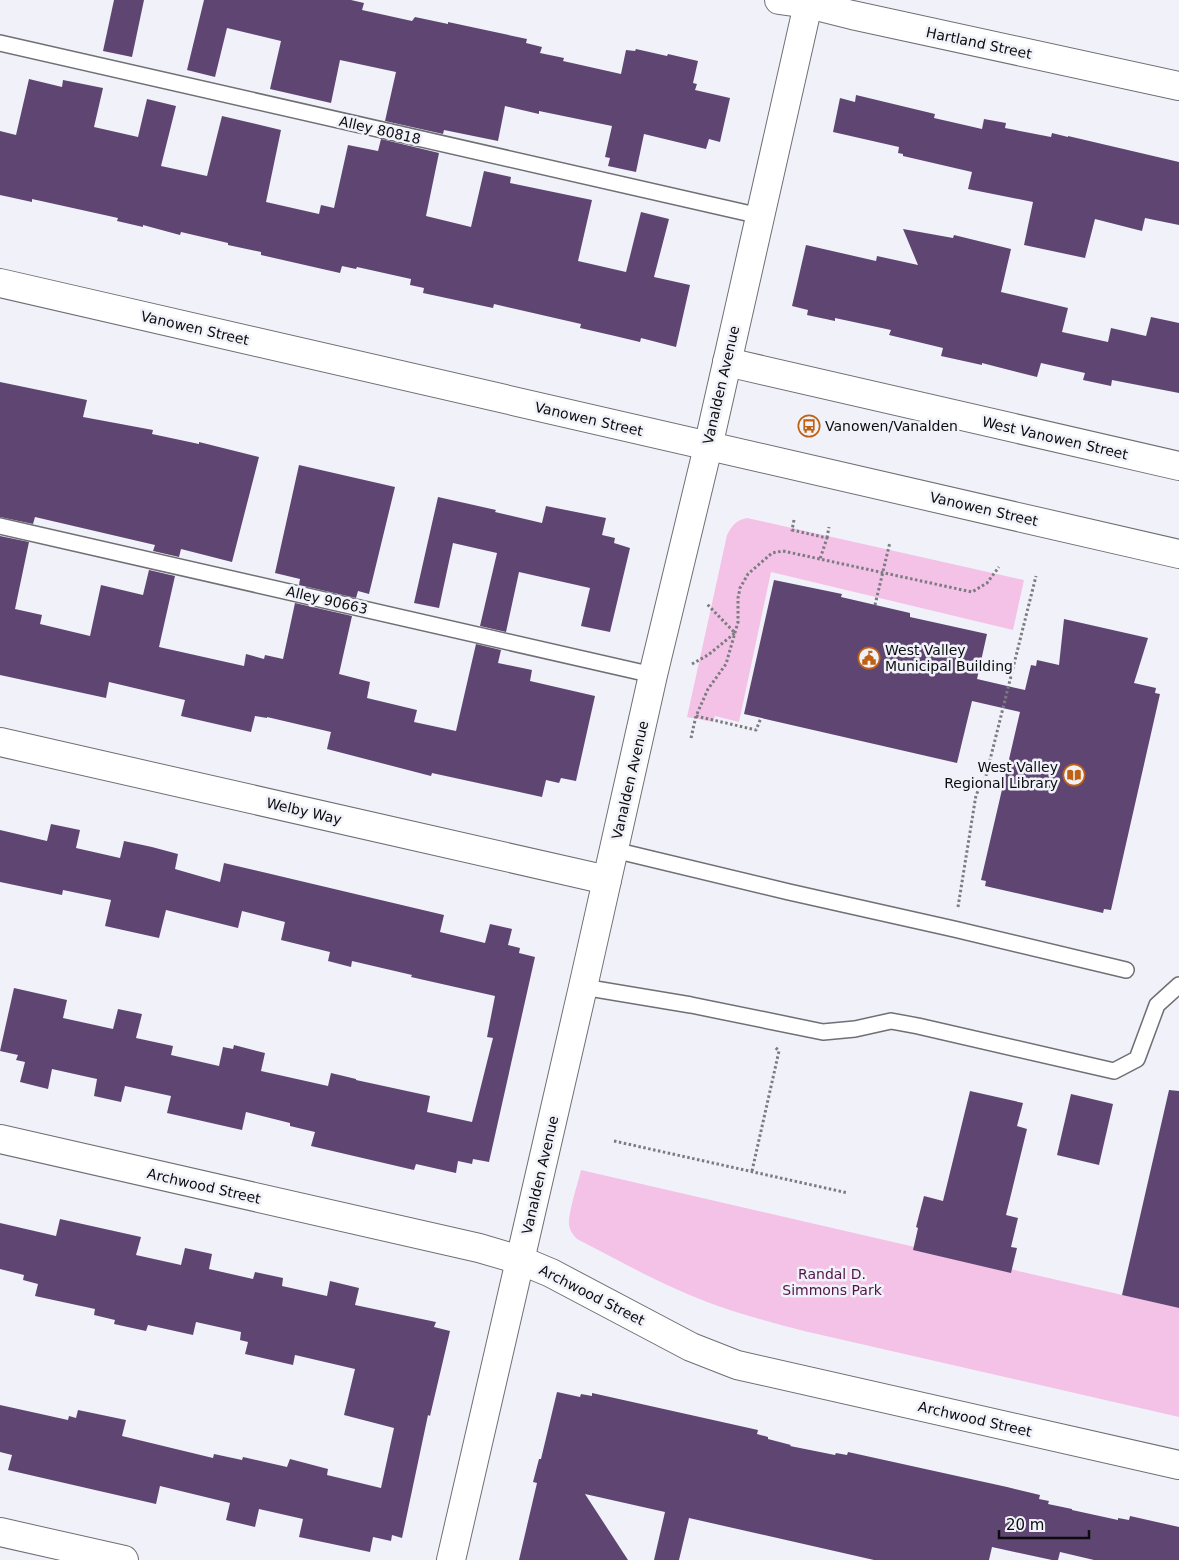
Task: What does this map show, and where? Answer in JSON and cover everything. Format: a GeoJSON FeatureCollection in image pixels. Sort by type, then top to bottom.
{"type":"FeatureCollection","features":[{"type":"Feature","properties":{"kind":"street","name":"Hartland Street"},"geometry":{"type":"LineString","coordinates":[[779,0],[809,2],[852,15],[1179,86]]}},
{"type":"Feature","properties":{"kind":"street","name":"Vanalden Avenue"},"geometry":{"type":"LineString","coordinates":[[451,1560],[809,2]]}},
{"type":"Feature","properties":{"kind":"street","name":"Vanowen Street"},"geometry":{"type":"LineString","coordinates":[[0,283],[1179,554]]}},
{"type":"Feature","properties":{"kind":"street","name":"West Vanowen Street"},"geometry":{"type":"LineString","coordinates":[[727,362],[1179,466]]}},
{"type":"Feature","properties":{"kind":"street","name":"Welby Way"},"geometry":{"type":"LineString","coordinates":[[0,742],[607,880]]}},
{"type":"Feature","properties":{"kind":"street","name":"Archwood Street"},"geometry":{"type":"LineString","coordinates":[[0,1139],[470,1246],[520,1260],[557,1276],[691,1347],[737,1365],[1179,1465]]}},
{"type":"Feature","properties":{"kind":"street"},"geometry":{"type":"LineString","coordinates":[[0,1532],[124,1560]]}},
{"type":"Feature","properties":{"kind":"lane","name":"Alley 80818"},"geometry":{"type":"LineString","coordinates":[[0,43],[760,216]]}},
{"type":"Feature","properties":{"kind":"lane","name":"Alley 90663"},"geometry":{"type":"LineString","coordinates":[[0,526],[653,675]]}},
{"type":"Feature","properties":{"kind":"lane"},"geometry":{"type":"LineString","coordinates":[[614,850],[1126,970]]}},
{"type":"Feature","properties":{"kind":"lane"},"geometry":{"type":"LineString","coordinates":[[583,987],[700,1006],[823,1032],[855,1029],[892,1022],[910,1024],[1114,1071],[1137,1059],[1156,1005],[1179,985]]}},
{"type":"Feature","properties":{"kind":"path"},"geometry":{"type":"LineString","coordinates":[[794,520],[792,530],[827,538]]}},
{"type":"Feature","properties":{"kind":"path"},"geometry":{"type":"LineString","coordinates":[[820,559],[830,527]]}},
{"type":"Feature","properties":{"kind":"path"},"geometry":{"type":"LineString","coordinates":[[875,605],[890,542]]}},
{"type":"Feature","properties":{"kind":"path"},"geometry":{"type":"LineString","coordinates":[[691,738],[696,716],[708,689],[726,664],[738,622],[740,588],[748,574],[772,553],[783,551],[972,592],[987,583],[999,567]]}},
{"type":"Feature","properties":{"kind":"path"},"geometry":{"type":"LineString","coordinates":[[954,929],[976,795],[986,776],[1036,576]]}},
{"type":"Feature","properties":{"kind":"path"},"geometry":{"type":"LineString","coordinates":[[706,603],[735,633]]}},
{"type":"Feature","properties":{"kind":"path"},"geometry":{"type":"LineString","coordinates":[[692,664],[708,655],[735,633]]}},
{"type":"Feature","properties":{"kind":"path"},"geometry":{"type":"LineString","coordinates":[[696,716],[756,730],[761,718]]}},
{"type":"Feature","properties":{"kind":"path"},"geometry":{"type":"LineString","coordinates":[[752,1171],[779,1050],[771,1046]]}},
{"type":"Feature","properties":{"kind":"path"},"geometry":{"type":"LineString","coordinates":[[614,1141],[848,1193]]}},
{"type":"Feature","properties":{"kind":"green space"},"geometry":{"type":"Polygon","coordinates":[[[747,518],[1024,580],[1013,630],[771,572],[739,722],[715,716],[713,722],[687,717],[727,535],[735,524],[747,518]]]}},
{"type":"Feature","properties":{"kind":"green space","name":"Randal D. Simmons Park"},"geometry":{"type":"Polygon","coordinates":[[[581,1170],[1179,1308],[1179,1417],[804,1331],[739,1313],[692,1296],[638,1271],[574,1236],[569,1227],[569,1220],[581,1170]]]}},
{"type":"Feature","properties":{"kind":"building"},"geometry":{"type":"Polygon","coordinates":[[[114,0],[144,0],[132,57],[103,51],[114,0]]]}},
{"type":"Feature","properties":{"kind":"building"},"geometry":{"type":"Polygon","coordinates":[[[204,0],[351,0],[364,3],[362,10],[412,21],[415,17],[448,24],[448,22],[527,39],[526,43],[542,47],[540,53],[564,58],[563,61],[621,74],[626,50],[635,51],[636,49],[698,61],[693,83],[697,84],[695,90],[730,98],[720,142],[709,139],[706,149],[644,134],[636,172],[608,166],[610,158],[605,157],[612,126],[539,111],[539,114],[505,106],[498,141],[444,130],[443,134],[385,121],[396,72],[340,60],[331,103],[270,89],[281,41],[227,28],[215,77],[187,70],[204,0]]]}},
{"type":"Feature","properties":{"kind":"building"},"geometry":{"type":"Polygon","coordinates":[[[29,79],[62,87],[63,80],[103,88],[94,127],[138,137],[147,99],[176,106],[161,166],[207,176],[222,116],[281,130],[266,202],[319,214],[321,205],[334,208],[348,145],[378,151],[381,139],[439,153],[426,216],[471,227],[484,171],[511,177],[510,183],[592,200],[578,261],[626,272],[641,212],[669,219],[654,277],[690,285],[676,347],[641,338],[640,342],[580,328],[581,324],[494,304],[493,308],[423,293],[424,288],[410,285],[411,279],[357,267],[356,269],[342,266],[340,273],[261,255],[261,252],[181,232],[180,235],[143,225],[143,227],[117,221],[118,218],[32,199],[32,202],[0,195],[0,131],[16,135],[29,79]]]}},
{"type":"Feature","properties":{"kind":"building"},"geometry":{"type":"Polygon","coordinates":[[[856,95],[935,114],[934,118],[982,129],[984,119],[1006,123],[1005,128],[1051,137],[1052,133],[1068,136],[1179,162],[1179,225],[1145,218],[1142,231],[1095,219],[1085,258],[1024,245],[1033,202],[968,189],[972,172],[903,156],[903,154],[898,153],[899,147],[833,132],[840,98],[855,102],[856,95]]]}},
{"type":"Feature","properties":{"kind":"building"},"geometry":{"type":"Polygon","coordinates":[[[903,229],[953,238],[954,235],[1011,249],[1001,292],[1068,308],[1062,332],[1108,342],[1111,328],[1146,336],[1151,317],[1179,323],[1179,393],[1112,380],[1111,386],[1083,380],[1085,373],[1041,363],[1037,377],[982,363],[982,365],[941,356],[943,348],[889,335],[891,330],[835,318],[835,321],[807,315],[808,310],[792,306],[806,245],[876,261],[877,256],[918,265],[903,229]]]}},
{"type":"Feature","properties":{"kind":"building"},"geometry":{"type":"Polygon","coordinates":[[[0,382],[87,400],[83,417],[153,430],[152,434],[199,444],[199,442],[259,457],[232,562],[181,549],[179,557],[153,551],[155,545],[35,517],[33,524],[0,517],[0,382]]]}},
{"type":"Feature","properties":{"kind":"building"},"geometry":{"type":"Polygon","coordinates":[[[299,465],[395,487],[369,594],[358,591],[356,598],[299,585],[300,579],[275,573],[299,465]]]}},
{"type":"Feature","properties":{"kind":"building"},"geometry":{"type":"Polygon","coordinates":[[[438,497],[542,523],[546,506],[606,518],[602,535],[615,538],[614,543],[630,548],[610,632],[581,626],[590,588],[519,572],[506,632],[480,626],[497,553],[453,543],[439,608],[414,603],[438,497]]]}},
{"type":"Feature","properties":{"kind":"building"},"geometry":{"type":"Polygon","coordinates":[[[0,536],[29,542],[15,609],[42,615],[40,624],[90,636],[101,585],[143,595],[149,570],[175,576],[159,647],[244,666],[246,654],[264,659],[265,655],[283,659],[295,603],[352,616],[339,674],[370,682],[367,698],[417,710],[414,722],[456,731],[476,644],[501,650],[498,663],[532,670],[530,681],[595,696],[576,781],[561,778],[559,783],[546,780],[542,797],[432,773],[431,776],[327,749],[331,732],[267,717],[255,716],[251,732],[181,716],[185,700],[109,682],[106,698],[0,675],[0,536]]]}},
{"type":"Feature","properties":{"kind":"building"},"geometry":{"type":"Polygon","coordinates":[[[774,580],[842,594],[841,597],[910,613],[910,617],[987,634],[977,679],[1025,690],[1031,665],[1036,666],[1037,660],[1059,665],[1064,619],[1148,638],[1134,683],[1156,688],[1155,693],[1160,694],[1111,910],[1104,909],[1103,913],[985,886],[986,881],[981,880],[1020,712],[972,701],[957,763],[744,714],[774,580]]]}},
{"type":"Feature","properties":{"kind":"building"},"geometry":{"type":"Polygon","coordinates":[[[51,824],[80,830],[76,848],[120,858],[124,841],[152,847],[178,854],[175,869],[220,882],[224,863],[444,915],[440,932],[485,943],[490,924],[512,929],[508,945],[520,948],[519,953],[535,957],[489,1162],[473,1159],[472,1164],[458,1161],[456,1173],[416,1164],[414,1170],[311,1146],[315,1132],[290,1126],[290,1123],[246,1112],[242,1130],[167,1113],[171,1096],[125,1086],[121,1102],[94,1096],[97,1079],[52,1069],[48,1089],[20,1082],[25,1062],[16,1060],[18,1055],[0,1051],[14,988],[67,1000],[63,1018],[113,1029],[118,1009],[142,1014],[136,1038],[173,1046],[171,1055],[219,1066],[223,1047],[233,1049],[234,1045],[265,1053],[261,1071],[328,1086],[331,1073],[430,1096],[427,1112],[472,1122],[493,1038],[487,1037],[495,996],[411,977],[412,975],[352,961],[351,967],[328,961],[330,952],[281,940],[285,922],[242,911],[238,928],[166,910],[159,938],[105,926],[111,900],[63,890],[62,895],[0,882],[0,830],[47,841],[51,824]]]}},
{"type":"Feature","properties":{"kind":"building"},"geometry":{"type":"Polygon","coordinates":[[[1169,1090],[1179,1091],[1179,1308],[1122,1295],[1169,1090]]]}},
{"type":"Feature","properties":{"kind":"building"},"geometry":{"type":"Polygon","coordinates":[[[970,1091],[1023,1103],[1017,1126],[1027,1129],[1006,1215],[1018,1218],[1011,1247],[1017,1248],[1011,1273],[913,1250],[918,1228],[916,1227],[924,1196],[943,1201],[970,1091]]]}},
{"type":"Feature","properties":{"kind":"building"},"geometry":{"type":"Polygon","coordinates":[[[1071,1094],[1113,1104],[1099,1165],[1057,1155],[1071,1094]]]}},
{"type":"Feature","properties":{"kind":"building"},"geometry":{"type":"Polygon","coordinates":[[[60,1219],[141,1237],[136,1255],[181,1265],[185,1248],[212,1254],[209,1269],[253,1279],[255,1272],[283,1278],[282,1286],[327,1296],[330,1281],[359,1288],[355,1305],[436,1322],[434,1327],[450,1331],[430,1416],[428,1415],[402,1538],[392,1535],[391,1541],[373,1537],[370,1552],[299,1537],[303,1519],[259,1509],[255,1527],[226,1520],[230,1503],[160,1486],[156,1504],[8,1470],[12,1455],[0,1452],[0,1405],[68,1420],[69,1416],[76,1418],[78,1410],[126,1420],[122,1436],[213,1458],[214,1454],[242,1460],[243,1457],[287,1467],[290,1459],[328,1469],[327,1475],[381,1488],[394,1428],[344,1415],[355,1369],[295,1355],[293,1365],[245,1354],[248,1342],[240,1340],[241,1332],[196,1322],[193,1335],[148,1325],[146,1331],[114,1324],[115,1320],[94,1315],[95,1309],[35,1296],[38,1284],[23,1280],[24,1275],[0,1269],[0,1223],[56,1236],[60,1219]]]}},
{"type":"Feature","properties":{"kind":"building"},"geometry":{"type":"Polygon","coordinates":[[[557,1392],[580,1397],[581,1394],[592,1396],[592,1393],[758,1430],[757,1434],[790,1446],[835,1455],[836,1453],[847,1455],[848,1452],[1040,1495],[1039,1499],[1049,1501],[1048,1504],[1072,1510],[1118,1520],[1118,1518],[1129,1520],[1130,1516],[1179,1527],[1179,1560],[1094,1560],[1060,1552],[1058,1560],[1052,1560],[992,1547],[989,1560],[874,1560],[689,1518],[679,1560],[654,1560],[665,1512],[585,1494],[628,1560],[519,1560],[537,1483],[533,1482],[539,1459],[541,1459],[557,1392]]]}},
{"type":"Feature","properties":{"kind":"place","name":"Vanowen/Vanalden"},"geometry":{"type":"Point","coordinates":[809,426]}},
{"type":"Feature","properties":{"kind":"place","name":"West Valley Municipal Building"},"geometry":{"type":"Point","coordinates":[869,658]}},
{"type":"Feature","properties":{"kind":"place","name":"West Valley Regional Library"},"geometry":{"type":"Point","coordinates":[1074,775]}}]}
